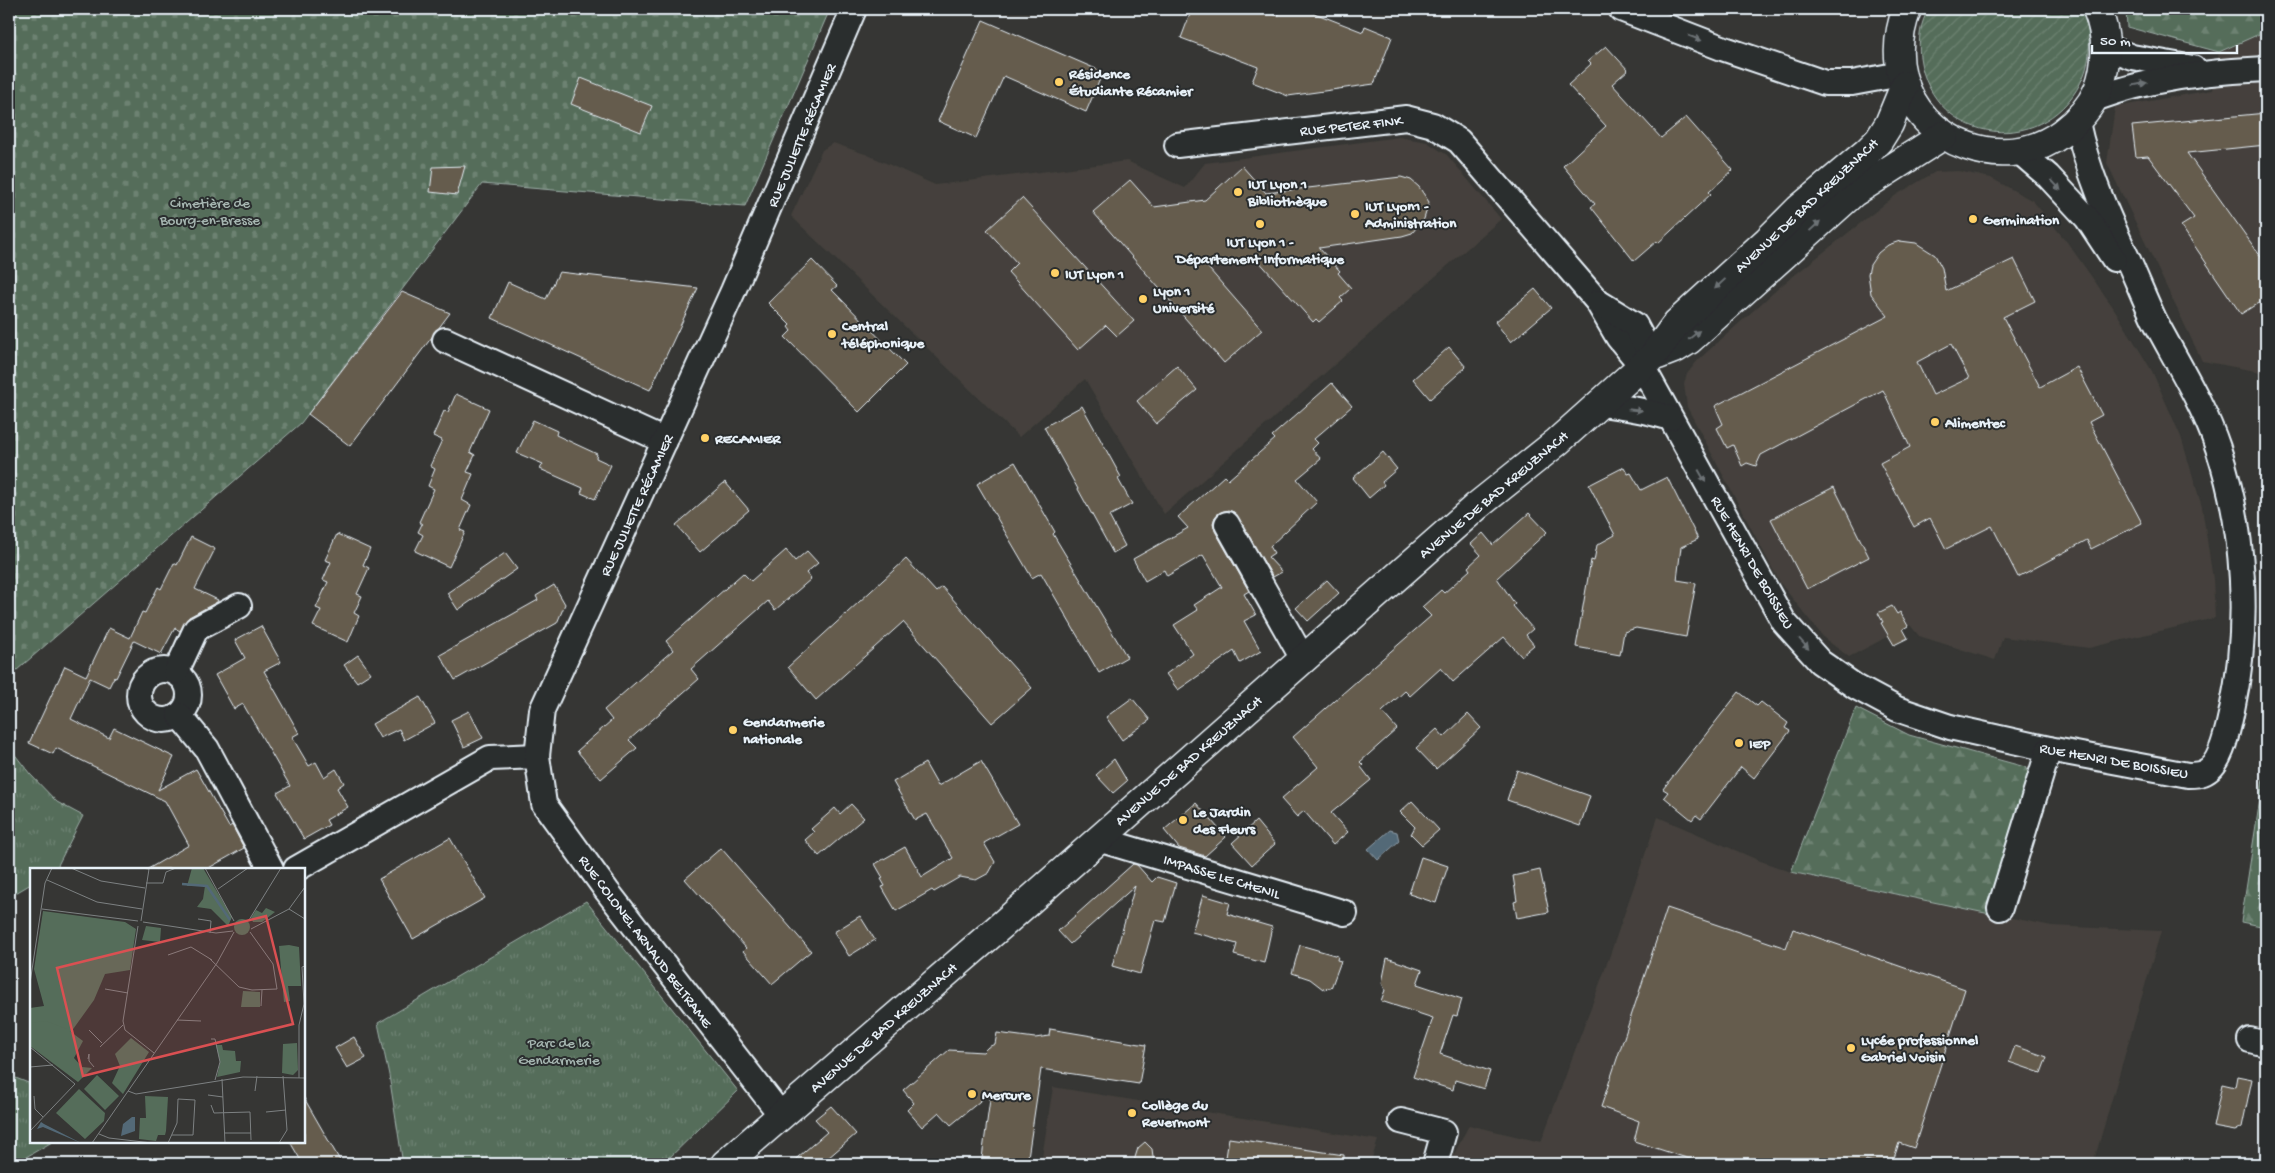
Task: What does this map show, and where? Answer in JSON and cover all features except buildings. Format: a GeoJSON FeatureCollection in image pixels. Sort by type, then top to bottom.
{"type":"FeatureCollection","features":[{"type":"Feature","properties":{"kind":"main road"},"geometry":{"type":"LineString","coordinates":[[1907,9],[1901,26],[1898,50],[1903,80],[1914,104],[1923,116],[1944,135],[1968,147],[1994,153],[2020,152],[2051,142],[2077,122],[2094,99],[2104,74],[2106,46],[2103,22],[2097,9]]}},
{"type":"Feature","properties":{"kind":"main road","name":"AVENUE DE BAD KREUZNACH"},"geometry":{"type":"LineString","coordinates":[[725,1164],[1003,924],[1477,506],[1557,442],[1647,362],[1677,324],[1799,209],[1879,140],[1889,124],[1903,80]]}},
{"type":"Feature","properties":{"kind":"main road","name":"AVENUE DE BAD KREUZNACH"},"geometry":{"type":"LineString","coordinates":[[1647,362],[1689,340],[1853,193],[1944,135]]}},
{"type":"Feature","properties":{"kind":"street","name":"RUE JULIETTE RÉCAMIER"},"geometry":{"type":"LineString","coordinates":[[537,756],[542,710],[768,212],[854,9]]}},
{"type":"Feature","properties":{"kind":"street"},"geometry":{"type":"LineString","coordinates":[[1621,9],[1671,18],[1722,48],[1825,83],[1903,80]]}},
{"type":"Feature","properties":{"kind":"street"},"geometry":{"type":"LineString","coordinates":[[2106,46],[2132,57],[2212,71]]}},
{"type":"Feature","properties":{"kind":"street"},"geometry":{"type":"LineString","coordinates":[[2094,99],[2130,86],[2212,71],[2266,69]]}},
{"type":"Feature","properties":{"kind":"street","name":"RUE PETER FINK"},"geometry":{"type":"LineString","coordinates":[[1176,145],[1406,118],[1433,125],[1459,141],[1597,302],[1635,325],[1647,362]]}},
{"type":"Feature","properties":{"kind":"street"},"geometry":{"type":"LineString","coordinates":[[2077,122],[2084,153],[2107,213],[2154,318]]}},
{"type":"Feature","properties":{"kind":"street"},"geometry":{"type":"LineString","coordinates":[[2020,152],[2048,176],[2087,218],[2154,318]]}},
{"type":"Feature","properties":{"kind":"street","name":"RUE HENRI DE BOISSIEU"},"geometry":{"type":"LineString","coordinates":[[1647,362],[1670,418],[1784,622],[1820,662],[1856,687],[1897,709],[1950,727],[2049,749],[2188,775],[2203,773],[2214,764],[2225,740],[2236,692],[2241,647],[2243,596],[2233,509],[2218,448],[2184,372],[2154,318]]}},
{"type":"Feature","properties":{"kind":"street"},"geometry":{"type":"LineString","coordinates":[[445,340],[665,441]]}},
{"type":"Feature","properties":{"kind":"street"},"geometry":{"type":"LineString","coordinates":[[1599,403],[1630,410],[1650,411],[1670,418]]}},
{"type":"Feature","properties":{"kind":"street"},"geometry":{"type":"LineString","coordinates":[[1227,524],[1303,659]]}},
{"type":"Feature","properties":{"kind":"street"},"geometry":{"type":"LineString","coordinates":[[176,672],[196,629],[239,606]]}},
{"type":"Feature","properties":{"kind":"street"},"geometry":{"type":"LineString","coordinates":[[158,670],[176,672],[182,678],[189,693],[185,709],[179,715],[170,719],[159,719],[151,716],[140,703],[140,686],[150,674],[158,670]]}},
{"type":"Feature","properties":{"kind":"street"},"geometry":{"type":"LineString","coordinates":[[179,715],[207,749],[270,868]]}},
{"type":"Feature","properties":{"kind":"street"},"geometry":{"type":"LineString","coordinates":[[2000,908],[2049,749]]}},
{"type":"Feature","properties":{"kind":"street"},"geometry":{"type":"LineString","coordinates":[[298,868],[490,758],[537,756]]}},
{"type":"Feature","properties":{"kind":"street","name":"RUE COLONEL ARNAUD BELTRAME"},"geometry":{"type":"LineString","coordinates":[[537,756],[544,804],[607,891],[781,1115]]}},
{"type":"Feature","properties":{"kind":"street","name":"IMPASSE LE CHENIL"},"geometry":{"type":"LineString","coordinates":[[1098,839],[1345,913]]}},
{"type":"Feature","properties":{"kind":"street"},"geometry":{"type":"LineString","coordinates":[[1401,1121],[1444,1132],[1435,1164]]}},
{"type":"Feature","properties":{"kind":"shaded area"},"geometry":{"type":"Polygon","coordinates":[[[2266,31],[2266,373],[2202,361],[2107,163],[2115,107],[2212,90],[2219,52],[2266,31]]]}},
{"type":"Feature","properties":{"kind":"shaded area","name":"Lyon 1 Université"},"geometry":{"type":"Polygon","coordinates":[[[1399,137],[1427,142],[1447,155],[1501,219],[1164,514],[1085,379],[1019,437],[791,216],[822,150],[833,143],[868,155],[935,185],[1127,161],[1185,188],[1205,163],[1399,137]]]}},
{"type":"Feature","properties":{"kind":"shaded area","name":"Alimentec"},"geometry":{"type":"Polygon","coordinates":[[[1958,171],[1991,178],[2033,201],[2067,242],[2113,307],[2152,371],[2181,437],[2202,507],[2213,579],[2215,618],[2089,648],[2003,637],[1995,660],[1919,636],[1910,625],[1849,657],[1824,638],[1780,583],[1687,407],[1684,384],[1687,374],[1698,360],[1782,285],[1896,195],[1935,172],[1958,171]]]}},
{"type":"Feature","properties":{"kind":"shaded area","name":"Lycée professionnel Gabriel Voisin"},"geometry":{"type":"Polygon","coordinates":[[[1658,817],[1758,860],[1791,872],[1819,879],[2052,926],[2161,931],[2093,1164],[1449,1164],[1469,1125],[1541,1142],[1604,972],[1658,817]]]}},
{"type":"Feature","properties":{"kind":"shaded area","name":"Collège du Revermont"},"geometry":{"type":"Polygon","coordinates":[[[1053,1087],[1378,1140],[1370,1164],[1041,1164],[1053,1087]]]}},
{"type":"Feature","properties":{"kind":"green space","name":"Cimetière de Bourg-en-Bresse"},"geometry":{"type":"Polygon","coordinates":[[[9,9],[830,9],[745,206],[482,184],[301,423],[9,677],[9,9]]]}},
{"type":"Feature","properties":{"kind":"green space"},"geometry":{"type":"Polygon","coordinates":[[[1929,9],[2080,9],[2084,16],[2089,41],[2087,67],[2084,75],[2068,102],[2046,120],[2020,130],[1994,131],[1968,124],[1946,110],[1929,87],[1920,57],[1919,45],[1920,32],[1929,9]]]}},
{"type":"Feature","properties":{"kind":"green space"},"geometry":{"type":"Polygon","coordinates":[[[2126,9],[2266,9],[2266,31],[2219,52],[2127,27],[2126,9]]]}},
{"type":"Feature","properties":{"kind":"green space"},"geometry":{"type":"Polygon","coordinates":[[[1856,708],[1909,735],[2025,767],[2033,781],[1990,914],[1791,872],[1856,708]]]}},
{"type":"Feature","properties":{"kind":"green space"},"geometry":{"type":"Polygon","coordinates":[[[9,747],[30,774],[57,802],[83,816],[57,868],[30,868],[30,885],[9,897],[9,747]]]}},
{"type":"Feature","properties":{"kind":"green space"},"geometry":{"type":"Polygon","coordinates":[[[2266,760],[2266,927],[2241,922],[2266,760]]]}},
{"type":"Feature","properties":{"kind":"green space","name":"Parc de la Gendarmerie"},"geometry":{"type":"Polygon","coordinates":[[[586,901],[738,1091],[663,1164],[398,1164],[402,1158],[389,1075],[378,1023],[586,901]]]}},
{"type":"Feature","properties":{"kind":"green space"},"geometry":{"type":"Polygon","coordinates":[[[9,1069],[13,1077],[30,1084],[30,1143],[50,1143],[14,1164],[9,1164],[9,1069]]]}},
{"type":"Feature","properties":{"kind":"water"},"geometry":{"type":"Polygon","coordinates":[[[1390,830],[1397,832],[1399,841],[1378,860],[1368,849],[1390,830]]]}},
{"type":"Feature","properties":{"kind":"place","name":"Résidence Étudiante Récamier"},"geometry":{"type":"Point","coordinates":[1059,82]}},
{"type":"Feature","properties":{"kind":"place","name":"IUT Lyon 1 Bibliothèque"},"geometry":{"type":"Point","coordinates":[1238,192]}},
{"type":"Feature","properties":{"kind":"place","name":"IUT Lyon1 - Administration"},"geometry":{"type":"Point","coordinates":[1355,214]}},
{"type":"Feature","properties":{"kind":"place","name":"Germination"},"geometry":{"type":"Point","coordinates":[1973,219]}},
{"type":"Feature","properties":{"kind":"place","name":"IUT Lyon 1 - Département Informatique"},"geometry":{"type":"Point","coordinates":[1260,224]}},
{"type":"Feature","properties":{"kind":"place","name":"IUT Lyon 1"},"geometry":{"type":"Point","coordinates":[1055,273]}},
{"type":"Feature","properties":{"kind":"place","name":"Lyon 1 Université"},"geometry":{"type":"Point","coordinates":[1143,299]}},
{"type":"Feature","properties":{"kind":"place","name":"Central téléphonique"},"geometry":{"type":"Point","coordinates":[832,334]}},
{"type":"Feature","properties":{"kind":"place","name":"Alimentec"},"geometry":{"type":"Point","coordinates":[1935,422]}},
{"type":"Feature","properties":{"kind":"place","name":"RECAMIER"},"geometry":{"type":"Point","coordinates":[705,438]}},
{"type":"Feature","properties":{"kind":"place","name":"Gendarmerie nationale"},"geometry":{"type":"Point","coordinates":[733,730]}},
{"type":"Feature","properties":{"kind":"place","name":"IEP"},"geometry":{"type":"Point","coordinates":[1739,743]}},
{"type":"Feature","properties":{"kind":"place","name":"Le Jardin des Fleurs"},"geometry":{"type":"Point","coordinates":[1183,820]}},
{"type":"Feature","properties":{"kind":"place","name":"Lycée professionnel Gabriel Voisin"},"geometry":{"type":"Point","coordinates":[1851,1048]}},
{"type":"Feature","properties":{"kind":"place","name":"Mercure"},"geometry":{"type":"Point","coordinates":[972,1094]}},
{"type":"Feature","properties":{"kind":"place","name":"Collège du Revermont"},"geometry":{"type":"Point","coordinates":[1132,1113]}}]}
